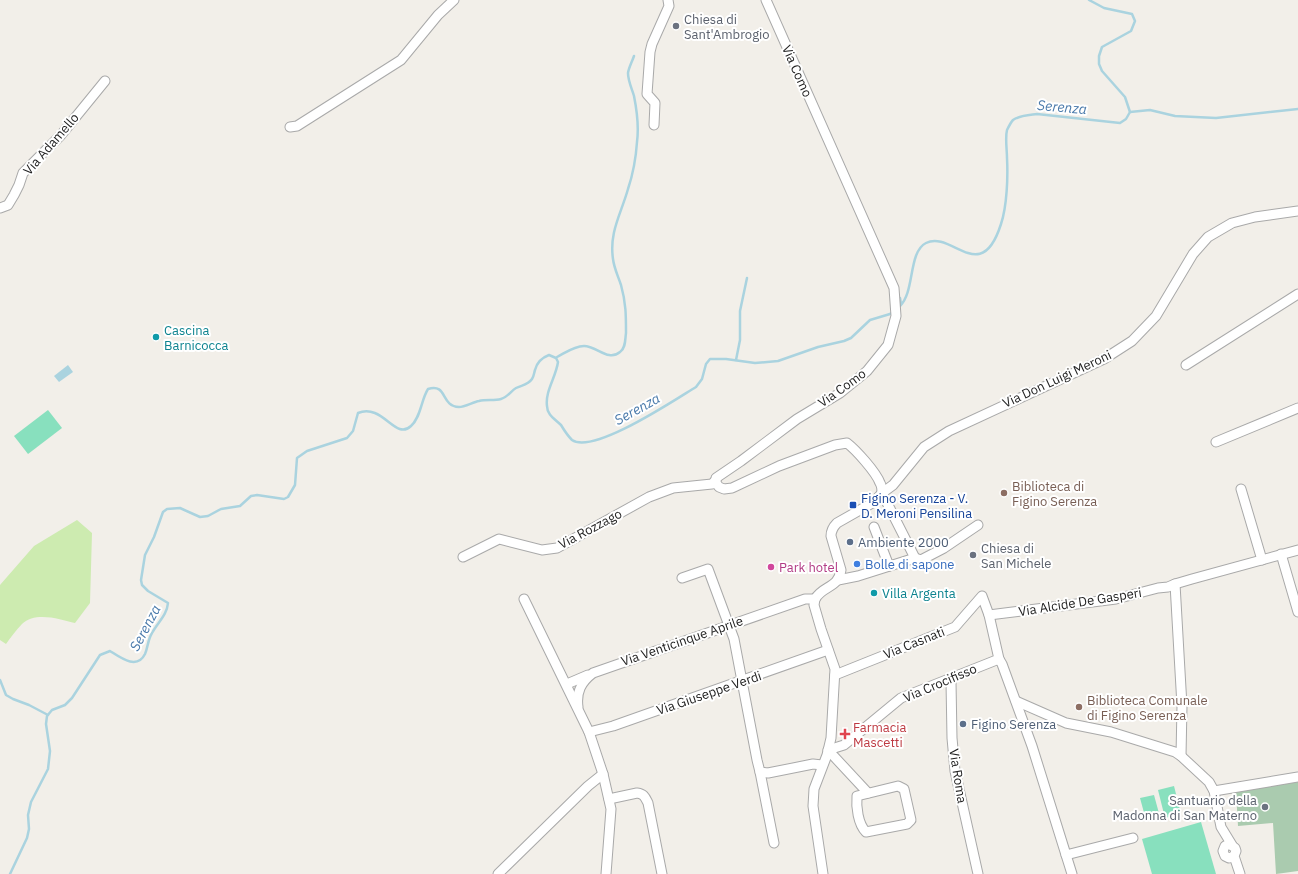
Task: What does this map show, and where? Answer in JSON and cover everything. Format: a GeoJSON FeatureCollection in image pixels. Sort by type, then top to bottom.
{"type":"FeatureCollection","features":[{"type":"Feature","properties":{"kind":"street"},"geometry":{"type":"LineString","coordinates":[[290,127],[297,126],[401,60],[438,15],[454,0]]}},
{"type":"Feature","properties":{"kind":"street"},"geometry":{"type":"LineString","coordinates":[[654,125],[655,104],[647,94],[650,52],[652,44],[669,6],[668,0]]}},
{"type":"Feature","properties":{"kind":"street","name":"Via Como"},"geometry":{"type":"LineString","coordinates":[[716,480],[716,478],[797,419],[840,393],[867,371],[888,345],[896,316],[894,288],[766,0]]}},
{"type":"Feature","properties":{"kind":"street","name":"Via Adamello"},"geometry":{"type":"LineString","coordinates":[[0,208],[8,204],[14,195],[19,186],[23,173],[61,135],[105,81]]}},
{"type":"Feature","properties":{"kind":"street","name":"Via Don Luigi Meroni"},"geometry":{"type":"LineString","coordinates":[[838,580],[841,570],[831,536],[832,530],[837,523],[874,502],[882,493],[893,485],[924,447],[948,431],[1104,359],[1132,341],[1156,316],[1193,254],[1208,237],[1232,223],[1255,217],[1298,211]]}},
{"type":"Feature","properties":{"kind":"street"},"geometry":{"type":"LineString","coordinates":[[1186,365],[1298,294]]}},
{"type":"Feature","properties":{"kind":"street"},"geometry":{"type":"LineString","coordinates":[[1216,442],[1298,408]]}},
{"type":"Feature","properties":{"kind":"street"},"geometry":{"type":"LineString","coordinates":[[716,480],[719,488],[732,488],[780,466],[835,445],[847,443],[878,478],[882,487],[882,493],[915,558]]}},
{"type":"Feature","properties":{"kind":"street","name":"Via Rozzago"},"geometry":{"type":"LineString","coordinates":[[463,557],[499,540],[542,550],[557,548],[649,497],[673,488],[712,484],[716,480]]}},
{"type":"Feature","properties":{"kind":"street"},"geometry":{"type":"LineString","coordinates":[[1241,489],[1262,560]]}},
{"type":"Feature","properties":{"kind":"street"},"geometry":{"type":"LineString","coordinates":[[823,874],[813,801],[814,789],[831,738],[836,669],[828,650],[814,605],[815,599],[819,593],[838,580],[858,576],[915,558],[921,560],[944,548],[978,525]]}},
{"type":"Feature","properties":{"kind":"street"},"geometry":{"type":"LineString","coordinates":[[874,527],[889,566]]}},
{"type":"Feature","properties":{"kind":"street","name":"Via Alcide De Gasperi"},"geometry":{"type":"LineString","coordinates":[[989,615],[1116,599],[1158,588],[1168,587],[1298,550]]}},
{"type":"Feature","properties":{"kind":"street"},"geometry":{"type":"LineString","coordinates":[[1281,554],[1298,612]]}},
{"type":"Feature","properties":{"kind":"street"},"geometry":{"type":"LineString","coordinates":[[682,578],[708,570],[734,639],[756,760],[760,772],[774,843]]}},
{"type":"Feature","properties":{"kind":"street"},"geometry":{"type":"LineString","coordinates":[[1175,584],[1182,706],[1182,756]]}},
{"type":"Feature","properties":{"kind":"street","name":"Via Casnati"},"geometry":{"type":"LineString","coordinates":[[835,675],[955,626],[982,596],[989,615]]}},
{"type":"Feature","properties":{"kind":"street","name":"Via Venticinque Aprile"},"geometry":{"type":"LineString","coordinates":[[579,713],[578,702],[581,684],[593,673],[804,598],[815,599]]}},
{"type":"Feature","properties":{"kind":"street"},"geometry":{"type":"LineString","coordinates":[[524,599],[589,732],[603,774],[610,809],[606,874]]}},
{"type":"Feature","properties":{"kind":"street"},"geometry":{"type":"LineString","coordinates":[[989,615],[999,659],[1016,700],[1024,727],[1032,746],[1072,874]]}},
{"type":"Feature","properties":{"kind":"street","name":"Via Giuseppe Verdi"},"geometry":{"type":"LineString","coordinates":[[589,732],[613,726],[742,682],[828,650]]}},
{"type":"Feature","properties":{"kind":"street","name":"Via Crocifisso"},"geometry":{"type":"LineString","coordinates":[[828,750],[844,745],[901,698],[999,659]]}},
{"type":"Feature","properties":{"kind":"street"},"geometry":{"type":"LineString","coordinates":[[566,684],[593,673]]}},
{"type":"Feature","properties":{"kind":"street","name":"Via Roma"},"geometry":{"type":"LineString","coordinates":[[953,678],[951,682],[952,730],[955,771],[978,874]]}},
{"type":"Feature","properties":{"kind":"street"},"geometry":{"type":"LineString","coordinates":[[1016,700],[1066,723],[1111,732],[1174,752],[1182,756],[1208,782],[1214,791],[1221,827],[1228,846],[1235,848],[1236,851],[1231,857],[1240,873]]}},
{"type":"Feature","properties":{"kind":"street"},"geometry":{"type":"LineString","coordinates":[[828,750],[868,793]]}},
{"type":"Feature","properties":{"kind":"street"},"geometry":{"type":"LineString","coordinates":[[760,772],[768,773],[813,764],[822,765]]}},
{"type":"Feature","properties":{"kind":"street"},"geometry":{"type":"LineString","coordinates":[[498,874],[588,786],[603,774]]}},
{"type":"Feature","properties":{"kind":"street"},"geometry":{"type":"LineString","coordinates":[[1214,791],[1298,777]]}},
{"type":"Feature","properties":{"kind":"street"},"geometry":{"type":"LineString","coordinates":[[898,786],[904,789],[911,820],[907,824],[866,832],[862,827],[856,804],[857,796],[868,793],[898,786]]}},
{"type":"Feature","properties":{"kind":"street"},"geometry":{"type":"LineString","coordinates":[[609,799],[637,793],[642,794],[645,797],[648,803],[662,874]]}},
{"type":"Feature","properties":{"kind":"street"},"geometry":{"type":"LineString","coordinates":[[1066,856],[1133,838]]}},
{"type":"Feature","properties":{"kind":"green space"},"geometry":{"type":"Polygon","coordinates":[[[48,410],[62,428],[28,454],[14,436],[48,410]]]}},
{"type":"Feature","properties":{"kind":"green space"},"geometry":{"type":"Polygon","coordinates":[[[77,520],[92,533],[90,603],[75,623],[48,617],[27,620],[20,626],[6,644],[0,640],[0,585],[34,546],[77,520]]]}},
{"type":"Feature","properties":{"kind":"green space"},"geometry":{"type":"Polygon","coordinates":[[[1298,782],[1298,871],[1276,874],[1273,823],[1238,826],[1236,792],[1298,782]]]}},
{"type":"Feature","properties":{"kind":"green space"},"geometry":{"type":"Polygon","coordinates":[[[1174,786],[1181,814],[1165,818],[1158,790],[1174,786]]]}},
{"type":"Feature","properties":{"kind":"green space"},"geometry":{"type":"Polygon","coordinates":[[[1154,795],[1160,817],[1146,820],[1140,798],[1154,795]]]}},
{"type":"Feature","properties":{"kind":"green space"},"geometry":{"type":"Polygon","coordinates":[[[1201,822],[1216,874],[1152,874],[1142,839],[1201,822]]]}},
{"type":"Feature","properties":{"kind":"water"},"geometry":{"type":"Polygon","coordinates":[[[68,365],[73,372],[59,382],[54,376],[68,365]]]}},
{"type":"Feature","properties":{"kind":"waterway","name":"Serenza"},"geometry":{"type":"LineString","coordinates":[[900,306],[905,300],[908,292],[916,255],[920,248],[926,243],[936,241],[946,243],[966,252],[975,254],[984,252],[993,242],[1001,224],[1005,209],[1007,182],[1006,133],[1013,120],[1022,116],[1037,114],[1120,123],[1126,119],[1130,112],[1125,97],[1102,71],[1099,64],[1099,56],[1102,47],[1131,31],[1135,21],[1132,14],[1104,8],[1089,0]]}},
{"type":"Feature","properties":{"kind":"waterway"},"geometry":{"type":"LineString","coordinates":[[557,357],[573,348],[580,346],[589,347],[607,354],[616,355],[624,346],[626,333],[625,303],[623,291],[614,266],[612,249],[616,223],[630,183],[636,154],[638,136],[636,107],[628,73],[634,56]]}},
{"type":"Feature","properties":{"kind":"waterway"},"geometry":{"type":"LineString","coordinates":[[1130,112],[1150,110],[1175,116],[1216,118],[1298,109]]}},
{"type":"Feature","properties":{"kind":"waterway"},"geometry":{"type":"LineString","coordinates":[[736,360],[740,340],[740,311],[747,278]]}},
{"type":"Feature","properties":{"kind":"waterway","name":"Serenza"},"geometry":{"type":"LineString","coordinates":[[900,298],[901,304]]}},
{"type":"Feature","properties":{"kind":"waterway","name":"Serenza"},"geometry":{"type":"LineString","coordinates":[[10,874],[27,838],[29,829],[28,815],[31,802],[48,769],[50,751],[46,724],[47,716],[52,710],[65,705],[72,698],[100,655],[110,651],[129,661],[133,662],[142,659],[151,635],[166,611],[168,603],[148,591],[142,585],[141,580],[145,555],[154,537],[163,512],[167,509],[180,508],[200,517],[208,516],[221,509],[240,506],[251,496],[257,495],[284,499],[288,497],[295,485],[297,458],[307,451],[347,438],[353,431],[358,413],[367,411],[375,413],[399,429],[405,429],[411,426],[417,418],[428,389],[439,389],[449,403],[453,406],[459,407],[482,400],[501,399],[506,397],[516,388],[527,384],[533,377],[538,363],[549,355],[556,358],[558,362],[549,389],[547,400],[548,412],[561,425],[572,440],[583,443],[597,440],[634,424],[696,387],[702,379],[706,364],[710,359],[726,359],[755,363],[778,361],[818,347],[844,341],[851,338],[870,320],[893,312]]}},
{"type":"Feature","properties":{"kind":"waterway"},"geometry":{"type":"LineString","coordinates":[[0,680],[6,695],[48,715]]}},
{"type":"Feature","properties":{"kind":"place","name":"Chiesa di Sant'Ambrogio"},"geometry":{"type":"Point","coordinates":[676,26]}},
{"type":"Feature","properties":{"kind":"place","name":"Cascina Barnicocca"},"geometry":{"type":"Point","coordinates":[156,337]}},
{"type":"Feature","properties":{"kind":"place","name":"Biblioteca di Figino Serenza"},"geometry":{"type":"Point","coordinates":[1004,493]}},
{"type":"Feature","properties":{"kind":"place","name":"Figino Serenza - V. D. Meroni Pensilina"},"geometry":{"type":"Point","coordinates":[853,505]}},
{"type":"Feature","properties":{"kind":"place","name":"Ambiente 2000"},"geometry":{"type":"Point","coordinates":[850,542]}},
{"type":"Feature","properties":{"kind":"place","name":"Chiesa di San Michele"},"geometry":{"type":"Point","coordinates":[973,555]}},
{"type":"Feature","properties":{"kind":"place","name":"Bolle di sapone"},"geometry":{"type":"Point","coordinates":[857,564]}},
{"type":"Feature","properties":{"kind":"place","name":"Park hotel"},"geometry":{"type":"Point","coordinates":[771,567]}},
{"type":"Feature","properties":{"kind":"place","name":"Villa Argenta"},"geometry":{"type":"Point","coordinates":[874,593]}},
{"type":"Feature","properties":{"kind":"place","name":"Biblioteca Comunale di Figino Serenza"},"geometry":{"type":"Point","coordinates":[1079,707]}},
{"type":"Feature","properties":{"kind":"place","name":"Figino Serenza"},"geometry":{"type":"Point","coordinates":[963,724]}},
{"type":"Feature","properties":{"kind":"place","name":"Farmacia Mascetti"},"geometry":{"type":"Point","coordinates":[845,734]}},
{"type":"Feature","properties":{"kind":"place","name":"Santuario della Madonna di San Materno"},"geometry":{"type":"Point","coordinates":[1265,807]}}]}
